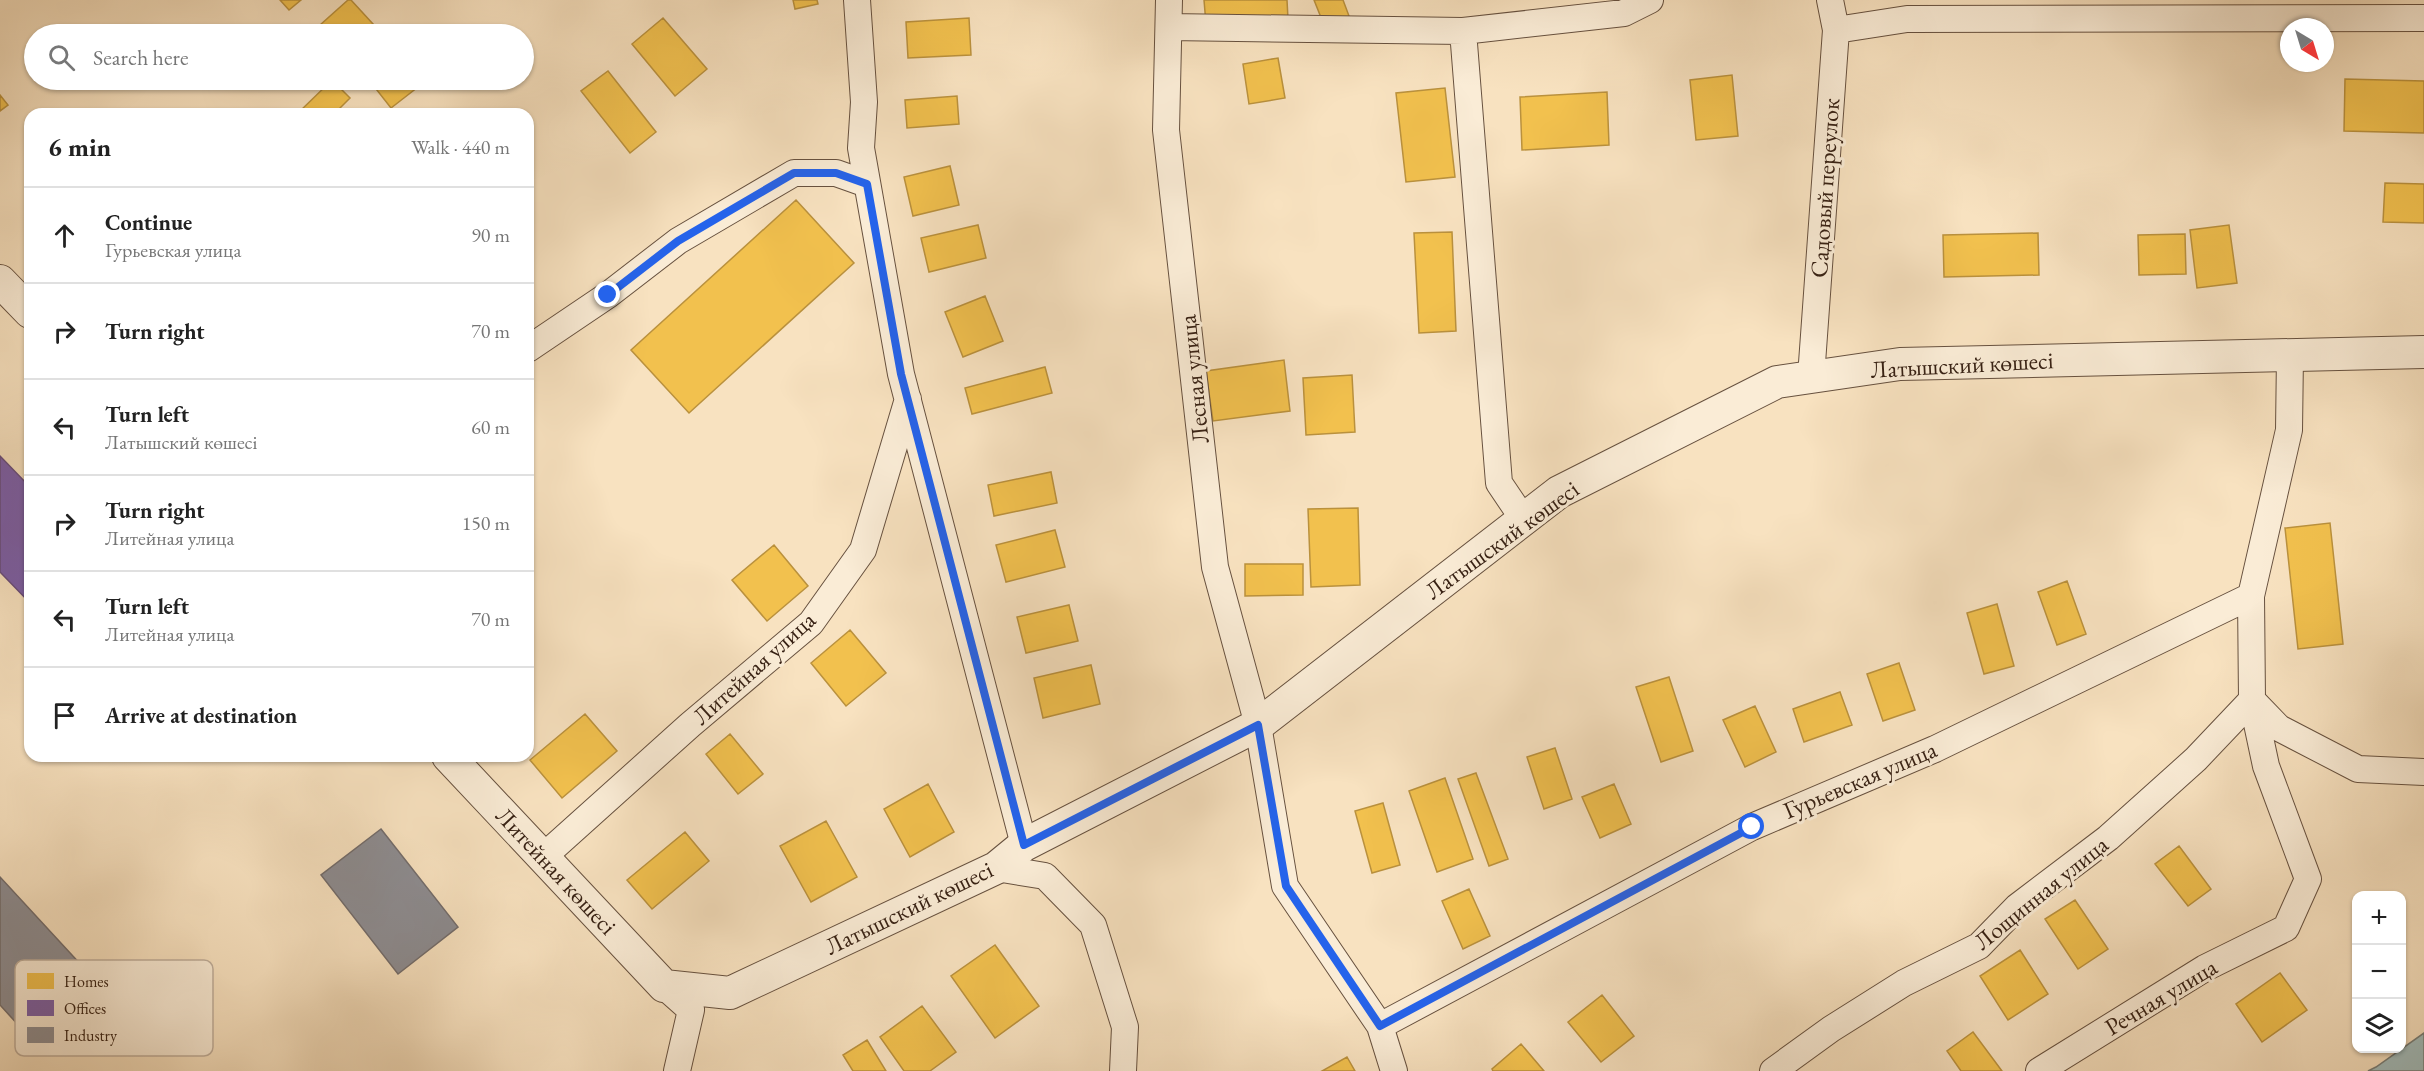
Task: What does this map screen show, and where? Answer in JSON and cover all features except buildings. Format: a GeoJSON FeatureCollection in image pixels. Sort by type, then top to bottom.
{"type":"FeatureCollection","features":[{"type":"Feature","properties":{"kind":"street"},"geometry":{"type":"LineString","coordinates":[[857,0],[864,102],[861,148],[899,362],[1024,845]]}},
{"type":"Feature","properties":{"kind":"street","name":"Лесная улица"},"geometry":{"type":"LineString","coordinates":[[1169,0],[1166,130],[1215,567],[1258,725],[1286,886],[1380,1026],[1394,1071]]}},
{"type":"Feature","properties":{"kind":"street"},"geometry":{"type":"LineString","coordinates":[[1169,27],[1463,31],[1624,13],[1650,0]]}},
{"type":"Feature","properties":{"kind":"street","name":"Садовый переулок"},"geometry":{"type":"LineString","coordinates":[[1811,377],[1836,30],[1831,1]]}},
{"type":"Feature","properties":{"kind":"street"},"geometry":{"type":"LineString","coordinates":[[1836,30],[1907,19],[2424,18]]}},
{"type":"Feature","properties":{"kind":"street"},"geometry":{"type":"LineString","coordinates":[[1463,31],[1499,483],[1524,520]]}},
{"type":"Feature","properties":{"kind":"street"},"geometry":{"type":"LineString","coordinates":[[534,345],[608,295],[678,241],[794,173],[836,173],[867,184]]}},
{"type":"Feature","properties":{"kind":"street"},"geometry":{"type":"LineString","coordinates":[[0,280],[24,306]]}},
{"type":"Feature","properties":{"kind":"street","name":"Латышский көшесі"},"geometry":{"type":"LineString","coordinates":[[664,986],[730,993],[996,868],[1024,845],[1258,725],[1559,492],[1777,382],[1900,364],[2424,352]]}},
{"type":"Feature","properties":{"kind":"street"},"geometry":{"type":"LineString","coordinates":[[2290,355],[2289,430],[2251,596],[2252,700],[2279,728],[2358,769],[2424,772]]}},
{"type":"Feature","properties":{"kind":"street","name":"Литейная улица"},"geometry":{"type":"LineString","coordinates":[[543,857],[690,725],[811,623],[863,550],[908,399]]}},
{"type":"Feature","properties":{"kind":"street","name":"Гурьевская улица"},"geometry":{"type":"LineString","coordinates":[[1380,1026],[1752,827],[1935,749],[2251,596]]}},
{"type":"Feature","properties":{"kind":"street","name":"Речная улица"},"geometry":{"type":"LineString","coordinates":[[2039,1071],[2205,968],[2286,928],[2308,879],[2266,766],[2252,700]]}},
{"type":"Feature","properties":{"kind":"street","name":"Лощинная улица"},"geometry":{"type":"LineString","coordinates":[[1773,1071],[1832,1029],[1904,983],[1978,946],[2017,907],[2108,838],[2196,759],[2252,700]]}},
{"type":"Feature","properties":{"kind":"street","name":"Литейная көшесі"},"geometry":{"type":"LineString","coordinates":[[454,762],[664,986]]}},
{"type":"Feature","properties":{"kind":"street"},"geometry":{"type":"LineString","coordinates":[[996,868],[1045,876],[1093,925],[1125,1028],[1123,1071]]}},
{"type":"Feature","properties":{"kind":"street"},"geometry":{"type":"LineString","coordinates":[[664,986],[691,1010],[677,1071]]}},
{"type":"Feature","properties":{"kind":"water"},"geometry":{"type":"Polygon","coordinates":[[[2424,1033],[2424,1071],[2368,1071],[2396,1053],[2406,1053],[2406,1046],[2424,1033]]]}},
{"type":"Feature","properties":{"kind":"route"},"geometry":{"type":"LineString","coordinates":[[608,295],[678,241],[794,173],[836,173],[867,184],[901,374],[1024,845],[1258,725],[1286,886],[1380,1026],[1752,827]]}}]}
